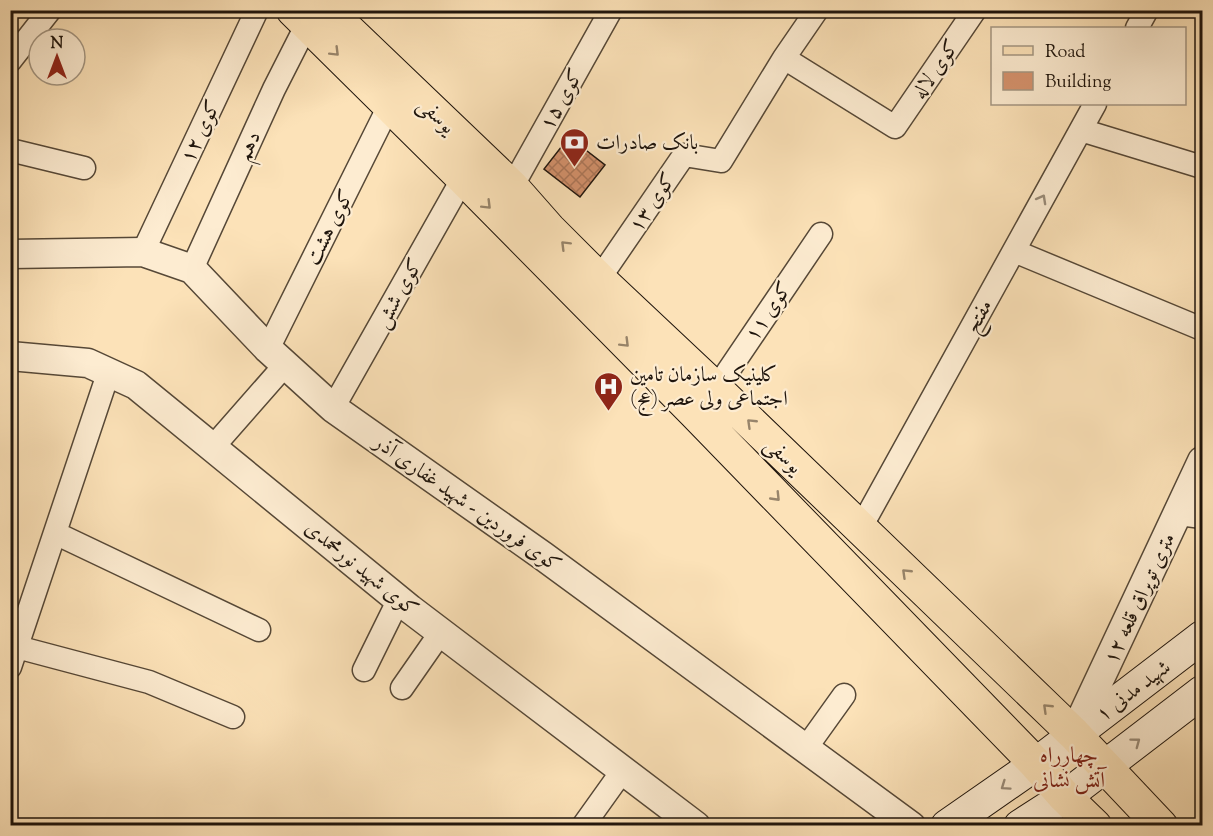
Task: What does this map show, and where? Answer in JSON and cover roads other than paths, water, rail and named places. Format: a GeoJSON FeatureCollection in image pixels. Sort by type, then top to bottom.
{"type":"FeatureCollection","features":[{"type":"Feature","properties":{"kind":"main road","name":"یوسفی"},"geometry":{"type":"LineString","coordinates":[[309,15],[512,188],[599,279],[716,388],[1074,734],[1161,825]]}},
{"type":"Feature","properties":{"kind":"main road","name":"یوسفی"},"geometry":{"type":"LineString","coordinates":[[309,15],[389,106],[695,413],[1036,764],[1065,797],[1095,825]]}},
{"type":"Feature","properties":{"kind":"main road"},"geometry":{"type":"LineString","coordinates":[[695,413],[716,388]]}},
{"type":"Feature","properties":{"kind":"main road","name":"شهید مدنی ۱"},"geometry":{"type":"LineString","coordinates":[[947,825],[1036,764],[1203,637]]}},
{"type":"Feature","properties":{"kind":"main road","name":"شهید مدنی ۱"},"geometry":{"type":"LineString","coordinates":[[1020,825],[1065,797],[1203,692]]}},
{"type":"Feature","properties":{"kind":"street"},"geometry":{"type":"LineString","coordinates":[[10,61],[50,10]]}},
{"type":"Feature","properties":{"kind":"street","name":"کوی ۱۲"},"geometry":{"type":"LineString","coordinates":[[143,252],[257,10]]}},
{"type":"Feature","properties":{"kind":"street","name":"کوی ۱۵"},"geometry":{"type":"LineString","coordinates":[[512,188],[610,10]]}},
{"type":"Feature","properties":{"kind":"street"},"geometry":{"type":"LineString","coordinates":[[784,58],[817,10]]}},
{"type":"Feature","properties":{"kind":"street","name":"کوی لاله"},"geometry":{"type":"LineString","coordinates":[[784,58],[895,127],[975,10]]}},
{"type":"Feature","properties":{"kind":"street"},"geometry":{"type":"LineString","coordinates":[[1138,27],[1146,10]]}},
{"type":"Feature","properties":{"kind":"street","name":"دهم"},"geometry":{"type":"LineString","coordinates":[[192,269],[309,15]]}},
{"type":"Feature","properties":{"kind":"street","name":"کوی ۱۳"},"geometry":{"type":"LineString","coordinates":[[599,279],[684,155],[721,160],[784,58]]}},
{"type":"Feature","properties":{"kind":"street","name":"مفتح"},"geometry":{"type":"LineString","coordinates":[[860,529],[1094,105]]}},
{"type":"Feature","properties":{"kind":"street","name":"کوی هشت"},"geometry":{"type":"LineString","coordinates":[[213,447],[276,357],[389,106]]}},
{"type":"Feature","properties":{"kind":"street"},"geometry":{"type":"LineString","coordinates":[[1081,130],[1203,167]]}},
{"type":"Feature","properties":{"kind":"street"},"geometry":{"type":"LineString","coordinates":[[10,150],[84,168]]}},
{"type":"Feature","properties":{"kind":"street","name":"کوی شش"},"geometry":{"type":"LineString","coordinates":[[333,408],[463,178]]}},
{"type":"Feature","properties":{"kind":"street","name":"کوی ۱۱"},"geometry":{"type":"LineString","coordinates":[[716,388],[821,234]]}},
{"type":"Feature","properties":{"kind":"street"},"geometry":{"type":"LineString","coordinates":[[1014,250],[1203,329]]}},
{"type":"Feature","properties":{"kind":"street","name":"کوی فروردین - شهید غفاری آذر"},"geometry":{"type":"LineString","coordinates":[[10,254],[143,252],[192,269],[276,357],[333,408],[543,556],[911,825]]}},
{"type":"Feature","properties":{"kind":"street","name":"کوی شهید نورمحمدی"},"geometry":{"type":"LineString","coordinates":[[10,356],[88,363],[136,385],[399,599],[696,825]]}},
{"type":"Feature","properties":{"kind":"street"},"geometry":{"type":"LineString","coordinates":[[109,371],[14,657],[149,682],[233,717]]}},
{"type":"Feature","properties":{"kind":"street","name":"۱۲ متری توپراق قلعه"},"geometry":{"type":"LineString","coordinates":[[1074,734],[1191,516],[1203,461]]}},
{"type":"Feature","properties":{"kind":"street"},"geometry":{"type":"LineString","coordinates":[[55,533],[259,630]]}},
{"type":"Feature","properties":{"kind":"street"},"geometry":{"type":"LineString","coordinates":[[364,670],[399,599]]}},
{"type":"Feature","properties":{"kind":"street"},"geometry":{"type":"LineString","coordinates":[[402,688],[441,632]]}},
{"type":"Feature","properties":{"kind":"street"},"geometry":{"type":"LineString","coordinates":[[806,748],[844,695]]}},
{"type":"Feature","properties":{"kind":"street"},"geometry":{"type":"LineString","coordinates":[[583,825],[622,770]]}},
{"type":"Feature","properties":{"kind":"place","name":"بانک صادرات"},"geometry":{"type":"Point","coordinates":[575,168]}},
{"type":"Feature","properties":{"kind":"place","name":"کلینیک سازمان تامین اجتماعی ولی عصر (عج)"},"geometry":{"type":"Point","coordinates":[609,412]}},
{"type":"Feature","properties":{"kind":"district","name":"چهارراه آتش نشانی"},"geometry":{"type":"Point","coordinates":[1069,766]}}]}
